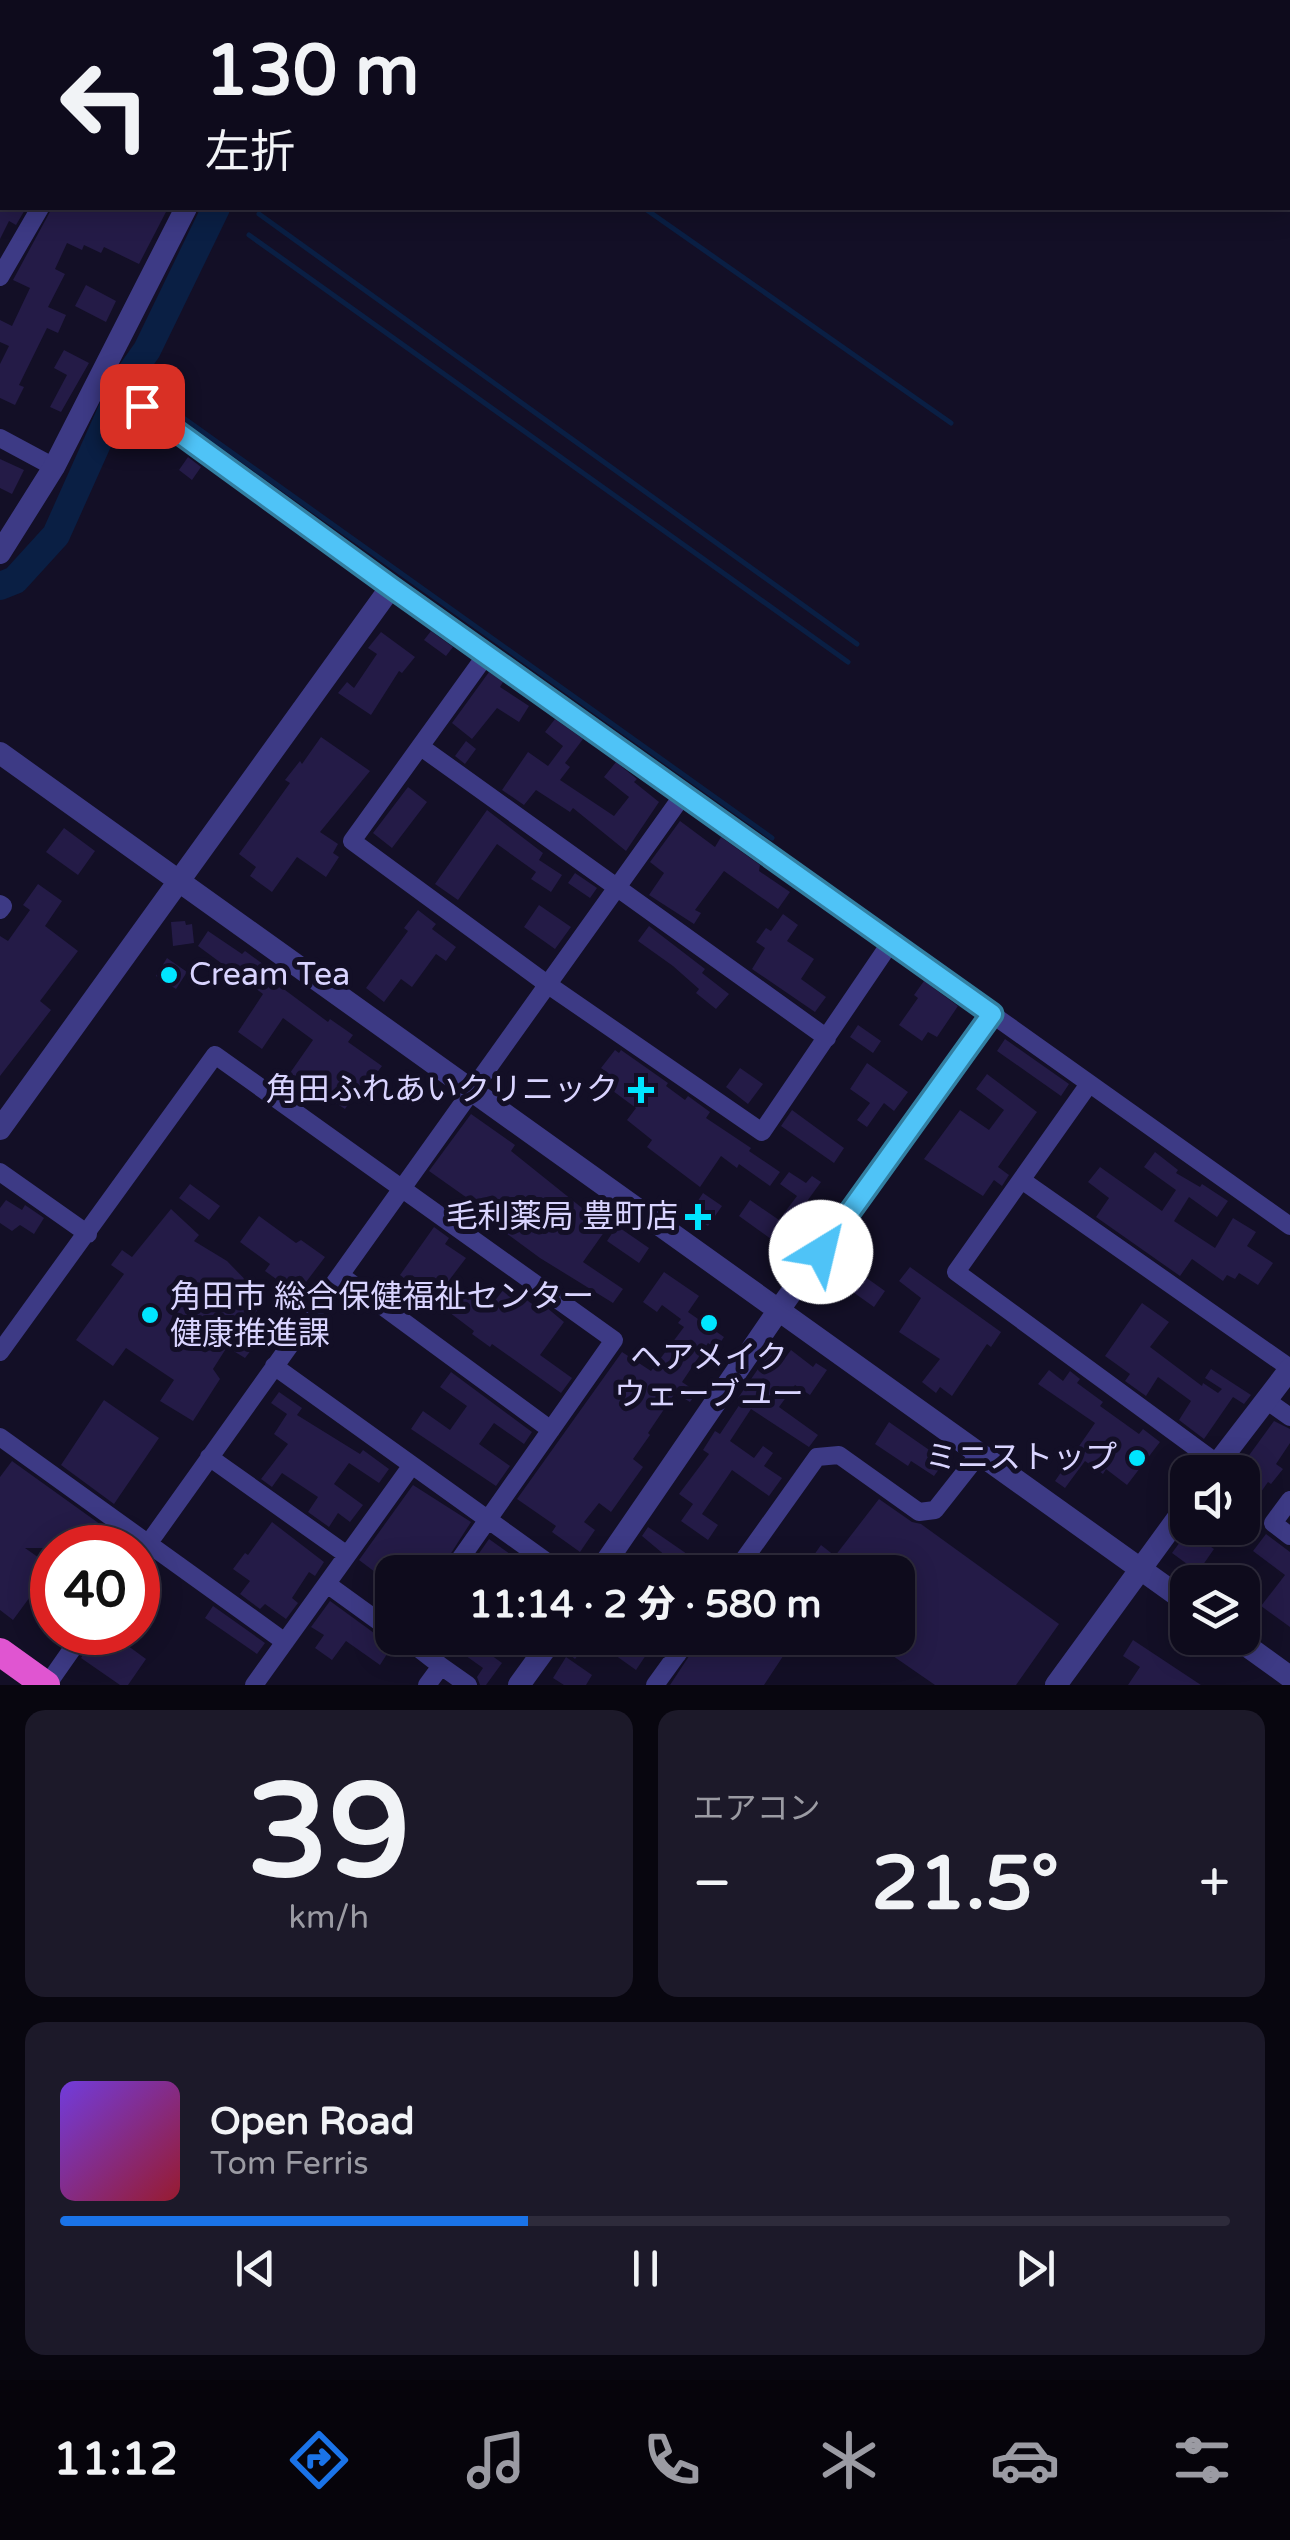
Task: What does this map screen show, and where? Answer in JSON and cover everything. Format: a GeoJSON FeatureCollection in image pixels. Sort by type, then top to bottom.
{"type":"FeatureCollection","features":[{"type":"Feature","properties":{"kind":"highway"},"geometry":{"type":"LineString","coordinates":[[0,1652],[47,1685]]}},
{"type":"Feature","properties":{"kind":"street"},"geometry":{"type":"LineString","coordinates":[[0,277],[39,210]]}},
{"type":"Feature","properties":{"kind":"street"},"geometry":{"type":"LineString","coordinates":[[0,552],[54,466],[185,210]]}},
{"type":"Feature","properties":{"kind":"street"},"geometry":{"type":"LineString","coordinates":[[142,406],[1290,1226]]}},
{"type":"Feature","properties":{"kind":"street"},"geometry":{"type":"LineString","coordinates":[[0,438],[54,466]]}},
{"type":"Feature","properties":{"kind":"street"},"geometry":{"type":"LineString","coordinates":[[0,1129],[391,587]]}},
{"type":"Feature","properties":{"kind":"street"},"geometry":{"type":"LineString","coordinates":[[486,655],[352,840],[548,984],[762,1132],[891,942]]}},
{"type":"Feature","properties":{"kind":"street"},"geometry":{"type":"LineString","coordinates":[[421,747],[827,1038]]}},
{"type":"Feature","properties":{"kind":"street"},"geometry":{"type":"LineString","coordinates":[[0,753],[1170,1590]]}},
{"type":"Feature","properties":{"kind":"street"},"geometry":{"type":"LineString","coordinates":[[160,1527],[683,794]]}},
{"type":"Feature","properties":{"kind":"street"},"geometry":{"type":"LineString","coordinates":[[611,1555],[778,1311],[992,1014]]}},
{"type":"Feature","properties":{"kind":"street"},"geometry":{"type":"LineString","coordinates":[[0,1352],[215,1056],[614,1340],[463,1555]]}},
{"type":"Feature","properties":{"kind":"street"},"geometry":{"type":"LineString","coordinates":[[1089,1084],[956,1272],[1198,1455]]}},
{"type":"Feature","properties":{"kind":"street"},"geometry":{"type":"LineString","coordinates":[[0,1172],[88,1234]]}},
{"type":"Feature","properties":{"kind":"street"},"geometry":{"type":"LineString","coordinates":[[1022,1181],[1290,1368],[1225,1455]]}},
{"type":"Feature","properties":{"kind":"street"},"geometry":{"type":"LineString","coordinates":[[340,1275],[552,1430]]}},
{"type":"Feature","properties":{"kind":"street"},"geometry":{"type":"LineString","coordinates":[[274,1366],[538,1555]]}},
{"type":"Feature","properties":{"kind":"street"},"geometry":{"type":"LineString","coordinates":[[1266,1400],[1290,1417]]}},
{"type":"Feature","properties":{"kind":"street"},"geometry":{"type":"LineString","coordinates":[[0,1437],[110,1525]]}},
{"type":"Feature","properties":{"kind":"street"},"geometry":{"type":"LineString","coordinates":[[747,1555],[817,1458],[838,1455],[919,1512],[935,1510],[980,1453]]}},
{"type":"Feature","properties":{"kind":"street"},"geometry":{"type":"LineString","coordinates":[[210,1457],[348,1555]]}},
{"type":"Feature","properties":{"kind":"street"},"geometry":{"type":"LineString","coordinates":[[254,1685],[412,1465]]}},
{"type":"Feature","properties":{"kind":"street"},"geometry":{"type":"LineString","coordinates":[[1290,1500],[1273,1524],[1290,1536]]}},
{"type":"Feature","properties":{"kind":"street"},"geometry":{"type":"LineString","coordinates":[[1056,1685],[1170,1528]]}},
{"type":"Feature","properties":{"kind":"street"},"geometry":{"type":"LineString","coordinates":[[160,1562],[285,1642]]}},
{"type":"Feature","properties":{"kind":"street"},"geometry":{"type":"LineString","coordinates":[[326,1584],[375,1618]]}},
{"type":"Feature","properties":{"kind":"street"},"geometry":{"type":"LineString","coordinates":[[47,1685],[68,1655]]}},
{"type":"Feature","properties":{"kind":"street"},"geometry":{"type":"LineString","coordinates":[[426,1655],[468,1685]]}},
{"type":"Feature","properties":{"kind":"street"},"geometry":{"type":"LineString","coordinates":[[519,1685],[541,1655]]}},
{"type":"Feature","properties":{"kind":"street"},"geometry":{"type":"LineString","coordinates":[[656,1685],[677,1655]]}},
{"type":"Feature","properties":{"kind":"street"},"geometry":{"type":"LineString","coordinates":[[1260,1655],[1290,1676]]}},
{"type":"Feature","properties":{"kind":"street"},"geometry":{"type":"LineString","coordinates":[[427,1685],[441,1666]]}},
{"type":"Feature","properties":{"kind":"building"},"geometry":{"type":"Polygon","coordinates":[[[0,210],[25,210],[16,225],[9,221],[0,239],[0,210]]]}},
{"type":"Feature","properties":{"kind":"building"},"geometry":{"type":"Polygon","coordinates":[[[51,210],[167,210],[139,264],[104,247],[101,253],[67,243],[55,269],[65,274],[48,307],[66,315],[58,333],[47,328],[19,385],[24,387],[15,405],[0,398],[0,364],[9,346],[0,342],[0,320],[12,326],[30,288],[13,280],[51,210]]]}},
{"type":"Feature","properties":{"kind":"building"},"geometry":{"type":"Polygon","coordinates":[[[86,285],[116,301],[106,322],[75,306],[86,285]]]}},
{"type":"Feature","properties":{"kind":"building"},"geometry":{"type":"Polygon","coordinates":[[[64,350],[89,363],[61,412],[50,407],[67,375],[54,368],[64,350]]]}},
{"type":"Feature","properties":{"kind":"building"},"geometry":{"type":"Polygon","coordinates":[[[188,457],[201,467],[192,480],[179,470],[188,457]]]}},
{"type":"Feature","properties":{"kind":"building"},"geometry":{"type":"Polygon","coordinates":[[[0,459],[24,470],[12,494],[0,488],[0,459]]]}},
{"type":"Feature","properties":{"kind":"building"},"geometry":{"type":"Polygon","coordinates":[[[431,631],[453,647],[446,656],[424,640],[431,631]]]}},
{"type":"Feature","properties":{"kind":"building"},"geometry":{"type":"Polygon","coordinates":[[[381,632],[415,657],[402,673],[399,671],[371,715],[338,693],[347,682],[354,688],[377,654],[368,648],[381,632]]]}},
{"type":"Feature","properties":{"kind":"building"},"geometry":{"type":"Polygon","coordinates":[[[489,672],[503,682],[500,687],[529,706],[519,722],[497,708],[472,739],[452,723],[489,672]]]}},
{"type":"Feature","properties":{"kind":"building"},"geometry":{"type":"Polygon","coordinates":[[[555,719],[583,739],[565,763],[570,767],[560,780],[614,816],[629,797],[604,777],[616,762],[659,802],[626,851],[573,808],[570,812],[536,790],[524,805],[502,790],[528,752],[548,766],[563,746],[545,732],[555,719]]]}},
{"type":"Feature","properties":{"kind":"building"},"geometry":{"type":"Polygon","coordinates":[[[321,737],[370,771],[320,832],[338,844],[333,853],[339,857],[326,877],[297,857],[272,892],[250,876],[256,867],[239,854],[290,783],[285,780],[321,737]]]}},
{"type":"Feature","properties":{"kind":"building"},"geometry":{"type":"Polygon","coordinates":[[[466,741],[476,749],[465,764],[455,756],[466,741]]]}},
{"type":"Feature","properties":{"kind":"building"},"geometry":{"type":"Polygon","coordinates":[[[408,787],[427,802],[392,848],[373,833],[408,787]]]}},
{"type":"Feature","properties":{"kind":"building"},"geometry":{"type":"Polygon","coordinates":[[[487,810],[543,853],[539,860],[562,875],[551,892],[531,879],[536,872],[497,844],[458,900],[435,884],[487,810]]]}},
{"type":"Feature","properties":{"kind":"building"},"geometry":{"type":"Polygon","coordinates":[[[680,821],[715,847],[721,837],[760,865],[759,871],[790,892],[778,909],[724,871],[695,910],[701,913],[694,924],[649,895],[664,873],[650,862],[680,821]]]}},
{"type":"Feature","properties":{"kind":"building"},"geometry":{"type":"Polygon","coordinates":[[[64,828],[95,851],[78,875],[46,852],[64,828]]]}},
{"type":"Feature","properties":{"kind":"building"},"geometry":{"type":"Polygon","coordinates":[[[575,873],[597,888],[590,898],[568,883],[575,873]]]}},
{"type":"Feature","properties":{"kind":"building"},"geometry":{"type":"Polygon","coordinates":[[[38,884],[62,901],[45,926],[78,951],[40,1001],[51,1010],[0,1076],[0,936],[8,941],[30,910],[23,905],[38,884]]]}},
{"type":"Feature","properties":{"kind":"building"},"geometry":{"type":"Polygon","coordinates":[[[539,905],[571,927],[555,949],[524,927],[539,905]]]}},
{"type":"Feature","properties":{"kind":"building"},"geometry":{"type":"Polygon","coordinates":[[[418,910],[436,924],[432,929],[456,947],[446,961],[436,954],[412,987],[401,979],[384,1002],[366,988],[408,931],[404,928],[418,910]]]}},
{"type":"Feature","properties":{"kind":"building"},"geometry":{"type":"Polygon","coordinates":[[[783,914],[798,925],[787,941],[814,959],[801,979],[826,997],[815,1012],[752,969],[765,948],[756,942],[766,928],[771,931],[783,914]]]}},
{"type":"Feature","properties":{"kind":"building"},"geometry":{"type":"Polygon","coordinates":[[[185,921],[186,925],[192,924],[194,943],[173,946],[171,922],[185,921]]]}},
{"type":"Feature","properties":{"kind":"building"},"geometry":{"type":"Polygon","coordinates":[[[649,926],[705,969],[702,973],[729,994],[716,1009],[673,966],[638,941],[649,926]]]}},
{"type":"Feature","properties":{"kind":"building"},"geometry":{"type":"Polygon","coordinates":[[[208,931],[242,954],[245,951],[290,984],[285,990],[353,1035],[348,1042],[382,1066],[369,1083],[364,1080],[345,1109],[290,1073],[313,1040],[283,1018],[262,1049],[238,1032],[263,994],[198,946],[208,931]]]}},
{"type":"Feature","properties":{"kind":"building"},"geometry":{"type":"Polygon","coordinates":[[[167,958],[187,972],[176,989],[156,976],[167,958]]]}},
{"type":"Feature","properties":{"kind":"building"},"geometry":{"type":"Polygon","coordinates":[[[924,981],[958,1006],[937,1037],[928,1032],[922,1041],[899,1025],[918,998],[914,995],[924,981]]]}},
{"type":"Feature","properties":{"kind":"building"},"geometry":{"type":"Polygon","coordinates":[[[858,1025],[881,1041],[873,1053],[850,1037],[858,1025]]]}},
{"type":"Feature","properties":{"kind":"building"},"geometry":{"type":"Polygon","coordinates":[[[1005,1039],[1069,1084],[1061,1096],[997,1051],[1005,1039]]]}},
{"type":"Feature","properties":{"kind":"building"},"geometry":{"type":"Polygon","coordinates":[[[615,1050],[621,1050],[668,1083],[666,1086],[685,1100],[688,1096],[710,1112],[706,1118],[780,1172],[770,1186],[721,1156],[700,1187],[647,1147],[652,1140],[627,1120],[636,1108],[609,1088],[616,1079],[601,1068],[615,1050]]]}},
{"type":"Feature","properties":{"kind":"building"},"geometry":{"type":"Polygon","coordinates":[[[867,1063],[908,1092],[894,1111],[884,1103],[867,1127],[857,1120],[870,1103],[850,1089],[867,1063]]]}},
{"type":"Feature","properties":{"kind":"building"},"geometry":{"type":"Polygon","coordinates":[[[740,1068],[763,1084],[748,1104],[726,1087],[740,1068]]]}},
{"type":"Feature","properties":{"kind":"building"},"geometry":{"type":"Polygon","coordinates":[[[987,1074],[1037,1112],[998,1167],[1009,1175],[1002,1186],[994,1180],[983,1196],[924,1159],[960,1110],[989,1130],[1004,1110],[976,1089],[987,1074]]]}},
{"type":"Feature","properties":{"kind":"building"},"geometry":{"type":"Polygon","coordinates":[[[792,1110],[844,1148],[834,1163],[781,1126],[792,1110]]]}},
{"type":"Feature","properties":{"kind":"building"},"geometry":{"type":"Polygon","coordinates":[[[471,1114],[515,1145],[511,1151],[607,1228],[583,1262],[623,1289],[613,1303],[540,1258],[484,1217],[487,1212],[429,1171],[471,1114]]]}},
{"type":"Feature","properties":{"kind":"building"},"geometry":{"type":"Polygon","coordinates":[[[1155,1152],[1178,1170],[1176,1173],[1228,1201],[1217,1217],[1189,1197],[1174,1221],[1215,1248],[1233,1218],[1256,1232],[1247,1246],[1273,1263],[1258,1285],[1239,1273],[1235,1279],[1227,1275],[1223,1281],[1192,1259],[1180,1276],[1096,1217],[1109,1198],[1088,1182],[1100,1167],[1162,1211],[1176,1190],[1144,1167],[1155,1152]]]}},
{"type":"Feature","properties":{"kind":"building"},"geometry":{"type":"Polygon","coordinates":[[[789,1172],[806,1183],[812,1176],[821,1182],[789,1226],[794,1230],[782,1247],[739,1216],[750,1200],[779,1220],[797,1196],[780,1184],[789,1172]]]}},
{"type":"Feature","properties":{"kind":"building"},"geometry":{"type":"Polygon","coordinates":[[[190,1184],[220,1206],[209,1220],[179,1198],[190,1184]]]}},
{"type":"Feature","properties":{"kind":"building"},"geometry":{"type":"Polygon","coordinates":[[[703,1193],[722,1206],[708,1226],[690,1213],[703,1193]]]}},
{"type":"Feature","properties":{"kind":"building"},"geometry":{"type":"Polygon","coordinates":[[[6,1200],[22,1210],[25,1205],[44,1218],[34,1234],[20,1225],[12,1231],[0,1223],[0,1208],[6,1200]]]}},
{"type":"Feature","properties":{"kind":"building"},"geometry":{"type":"Polygon","coordinates":[[[171,1209],[199,1235],[194,1241],[227,1261],[265,1300],[240,1333],[255,1345],[245,1358],[227,1347],[213,1369],[220,1379],[193,1421],[160,1401],[174,1380],[126,1348],[113,1366],[76,1340],[124,1274],[111,1265],[122,1250],[132,1257],[171,1209]]]}},
{"type":"Feature","properties":{"kind":"building"},"geometry":{"type":"Polygon","coordinates":[[[259,1216],[296,1243],[301,1240],[325,1257],[297,1294],[265,1271],[270,1264],[240,1242],[259,1216]]]}},
{"type":"Feature","properties":{"kind":"building"},"geometry":{"type":"Polygon","coordinates":[[[617,1226],[649,1248],[639,1263],[607,1241],[617,1226]]]}},
{"type":"Feature","properties":{"kind":"building"},"geometry":{"type":"Polygon","coordinates":[[[434,1227],[449,1238],[445,1244],[466,1258],[447,1283],[487,1311],[507,1285],[536,1307],[540,1302],[564,1322],[540,1355],[572,1378],[561,1393],[472,1334],[474,1331],[400,1275],[434,1227]]]}},
{"type":"Feature","properties":{"kind":"building"},"geometry":{"type":"Polygon","coordinates":[[[847,1264],[885,1291],[874,1307],[836,1280],[847,1264]]]}},
{"type":"Feature","properties":{"kind":"building"},"geometry":{"type":"Polygon","coordinates":[[[910,1267],[1001,1332],[991,1347],[987,1344],[952,1396],[940,1387],[936,1393],[922,1382],[940,1359],[899,1332],[921,1298],[899,1281],[910,1267]]]}},
{"type":"Feature","properties":{"kind":"building"},"geometry":{"type":"Polygon","coordinates":[[[664,1272],[699,1296],[688,1312],[724,1337],[716,1349],[708,1343],[682,1382],[697,1392],[690,1402],[675,1393],[648,1433],[633,1459],[643,1467],[611,1512],[599,1503],[584,1522],[595,1530],[580,1552],[552,1532],[556,1526],[517,1499],[622,1352],[651,1371],[684,1327],[678,1323],[681,1319],[662,1305],[657,1312],[643,1302],[664,1272]]]}},
{"type":"Feature","properties":{"kind":"building"},"geometry":{"type":"Polygon","coordinates":[[[1142,1303],[1169,1322],[1150,1347],[1202,1386],[1203,1383],[1218,1393],[1222,1389],[1205,1378],[1211,1369],[1251,1395],[1244,1404],[1233,1397],[1204,1439],[1179,1420],[1191,1401],[1158,1377],[1146,1396],[1125,1381],[1130,1374],[1105,1356],[1142,1303]]]}},
{"type":"Feature","properties":{"kind":"building"},"geometry":{"type":"Polygon","coordinates":[[[791,1350],[813,1367],[816,1363],[827,1370],[810,1395],[795,1385],[779,1407],[818,1435],[809,1447],[751,1409],[730,1441],[754,1458],[763,1446],[773,1453],[764,1466],[782,1478],[769,1496],[732,1470],[702,1514],[718,1525],[708,1540],[681,1521],[693,1504],[679,1494],[709,1454],[703,1450],[715,1431],[720,1434],[742,1401],[738,1398],[769,1353],[782,1362],[791,1350]]]}},
{"type":"Feature","properties":{"kind":"building"},"geometry":{"type":"Polygon","coordinates":[[[1049,1370],[1063,1381],[1070,1371],[1080,1379],[1077,1383],[1103,1402],[1100,1406],[1139,1434],[1143,1429],[1160,1442],[1127,1485],[1106,1469],[1103,1474],[1085,1461],[1065,1488],[1055,1481],[1095,1423],[1038,1384],[1049,1370]]]}},
{"type":"Feature","properties":{"kind":"building"},"geometry":{"type":"Polygon","coordinates":[[[451,1372],[532,1432],[524,1444],[494,1423],[479,1444],[510,1466],[496,1486],[411,1429],[423,1411],[450,1430],[467,1406],[440,1387],[451,1372]]]}},
{"type":"Feature","properties":{"kind":"building"},"geometry":{"type":"Polygon","coordinates":[[[279,1392],[302,1408],[297,1415],[360,1454],[363,1450],[389,1469],[379,1483],[349,1463],[334,1484],[363,1505],[350,1522],[338,1513],[329,1527],[308,1512],[318,1497],[282,1473],[272,1487],[261,1479],[288,1444],[274,1434],[287,1414],[271,1403],[279,1392]]]}},
{"type":"Feature","properties":{"kind":"building"},"geometry":{"type":"Polygon","coordinates":[[[104,1400],[159,1438],[114,1504],[61,1465],[104,1400]]]}},
{"type":"Feature","properties":{"kind":"building"},"geometry":{"type":"Polygon","coordinates":[[[1274,1421],[1290,1429],[1290,1443],[1276,1464],[1283,1469],[1260,1493],[1260,1455],[1249,1455],[1274,1421]]]}},
{"type":"Feature","properties":{"kind":"building"},"geometry":{"type":"Polygon","coordinates":[[[889,1422],[945,1461],[934,1476],[911,1461],[908,1466],[875,1444],[889,1422]]]}},
{"type":"Feature","properties":{"kind":"building"},"geometry":{"type":"Polygon","coordinates":[[[12,1461],[101,1525],[30,1525],[30,1548],[25,1548],[30,1552],[30,1597],[13,1620],[0,1610],[0,1477],[12,1461]]]}},
{"type":"Feature","properties":{"kind":"building"},"geometry":{"type":"Polygon","coordinates":[[[413,1485],[471,1522],[450,1555],[375,1555],[375,1572],[359,1560],[413,1485]]]}},
{"type":"Feature","properties":{"kind":"building"},"geometry":{"type":"Polygon","coordinates":[[[879,1499],[921,1524],[1059,1624],[1016,1685],[935,1685],[892,1655],[915,1655],[915,1555],[836,1555],[879,1499]]]}},
{"type":"Feature","properties":{"kind":"building"},"geometry":{"type":"Polygon","coordinates":[[[272,1522],[324,1562],[315,1576],[309,1572],[292,1598],[298,1603],[286,1619],[265,1604],[260,1609],[240,1594],[250,1581],[233,1569],[272,1522]]]}},
{"type":"Feature","properties":{"kind":"building"},"geometry":{"type":"Polygon","coordinates":[[[648,1527],[689,1555],[665,1555],[642,1536],[648,1527]]]}},
{"type":"Feature","properties":{"kind":"building"},"geometry":{"type":"Polygon","coordinates":[[[1266,1534],[1290,1552],[1290,1627],[1261,1606],[1285,1575],[1253,1551],[1266,1534]]]}},
{"type":"Feature","properties":{"kind":"building"},"geometry":{"type":"Polygon","coordinates":[[[489,1539],[511,1555],[478,1555],[489,1539]]]}},
{"type":"Feature","properties":{"kind":"building"},"geometry":{"type":"Polygon","coordinates":[[[821,1545],[834,1555],[814,1555],[821,1545]]]}},
{"type":"Feature","properties":{"kind":"building"},"geometry":{"type":"Polygon","coordinates":[[[1178,1545],[1208,1545],[1214,1549],[1203,1565],[1188,1565],[1172,1553],[1178,1545]]]}},
{"type":"Feature","properties":{"kind":"building"},"geometry":{"type":"Polygon","coordinates":[[[330,1601],[375,1634],[375,1655],[386,1655],[380,1665],[346,1641],[332,1660],[315,1648],[324,1635],[311,1627],[330,1601]]]}},
{"type":"Feature","properties":{"kind":"building"},"geometry":{"type":"Polygon","coordinates":[[[213,1606],[265,1643],[257,1654],[205,1618],[213,1606]]]}},
{"type":"Feature","properties":{"kind":"building"},"geometry":{"type":"Polygon","coordinates":[[[1133,1640],[1201,1685],[1128,1685],[1140,1667],[1123,1656],[1133,1640]]]}},
{"type":"Feature","properties":{"kind":"building"},"geometry":{"type":"Polygon","coordinates":[[[141,1655],[146,1659],[128,1685],[120,1685],[81,1658],[141,1655]]]}},
{"type":"Feature","properties":{"kind":"building"},"geometry":{"type":"Polygon","coordinates":[[[465,1655],[491,1655],[502,1663],[486,1685],[480,1685],[477,1677],[483,1668],[465,1655]]]}},
{"type":"Feature","properties":{"kind":"building"},"geometry":{"type":"Polygon","coordinates":[[[615,1655],[646,1655],[636,1670],[615,1655]]]}},
{"type":"Feature","properties":{"kind":"building"},"geometry":{"type":"Polygon","coordinates":[[[690,1655],[784,1655],[764,1685],[670,1685],[690,1655]]]}},
{"type":"Feature","properties":{"kind":"building"},"geometry":{"type":"Polygon","coordinates":[[[566,1657],[592,1675],[586,1685],[564,1685],[553,1678],[566,1657]]]}},
{"type":"Feature","properties":{"kind":"waterway"},"geometry":{"type":"LineString","coordinates":[[0,586],[15,580],[56,535],[125,381],[147,350],[215,210]]}},
{"type":"Feature","properties":{"kind":"waterway"},"geometry":{"type":"LineString","coordinates":[[647,210],[951,423]]}},
{"type":"Feature","properties":{"kind":"waterway"},"geometry":{"type":"LineString","coordinates":[[259,214],[857,644]]}},
{"type":"Feature","properties":{"kind":"waterway"},"geometry":{"type":"LineString","coordinates":[[249,235],[848,662]]}},
{"type":"Feature","properties":{"kind":"waterway"},"geometry":{"type":"LineString","coordinates":[[125,381],[142,391]]}},
{"type":"Feature","properties":{"kind":"waterway"},"geometry":{"type":"LineString","coordinates":[[154,397],[772,838]]}},
{"type":"Feature","properties":{"kind":"place","name":"Cream Tea"},"geometry":{"type":"Point","coordinates":[169,975]}},
{"type":"Feature","properties":{"kind":"place","name":"角田ふれあいクリニック"},"geometry":{"type":"Point","coordinates":[641,1090]}},
{"type":"Feature","properties":{"kind":"place","name":"毛利薬局 豊町店"},"geometry":{"type":"Point","coordinates":[698,1217]}},
{"type":"Feature","properties":{"kind":"place","name":"角田市 総合保健福祉センター 健康推進課"},"geometry":{"type":"Point","coordinates":[150,1315]}},
{"type":"Feature","properties":{"kind":"place","name":"ヘアメイク ウェーブユー"},"geometry":{"type":"Point","coordinates":[709,1323]}},
{"type":"Feature","properties":{"kind":"place","name":"ミニストップ"},"geometry":{"type":"Point","coordinates":[1137,1458]}},
{"type":"Feature","properties":{"kind":"route"},"geometry":{"type":"LineString","coordinates":[[142,406],[992,1014],[821,1252]]}}]}
